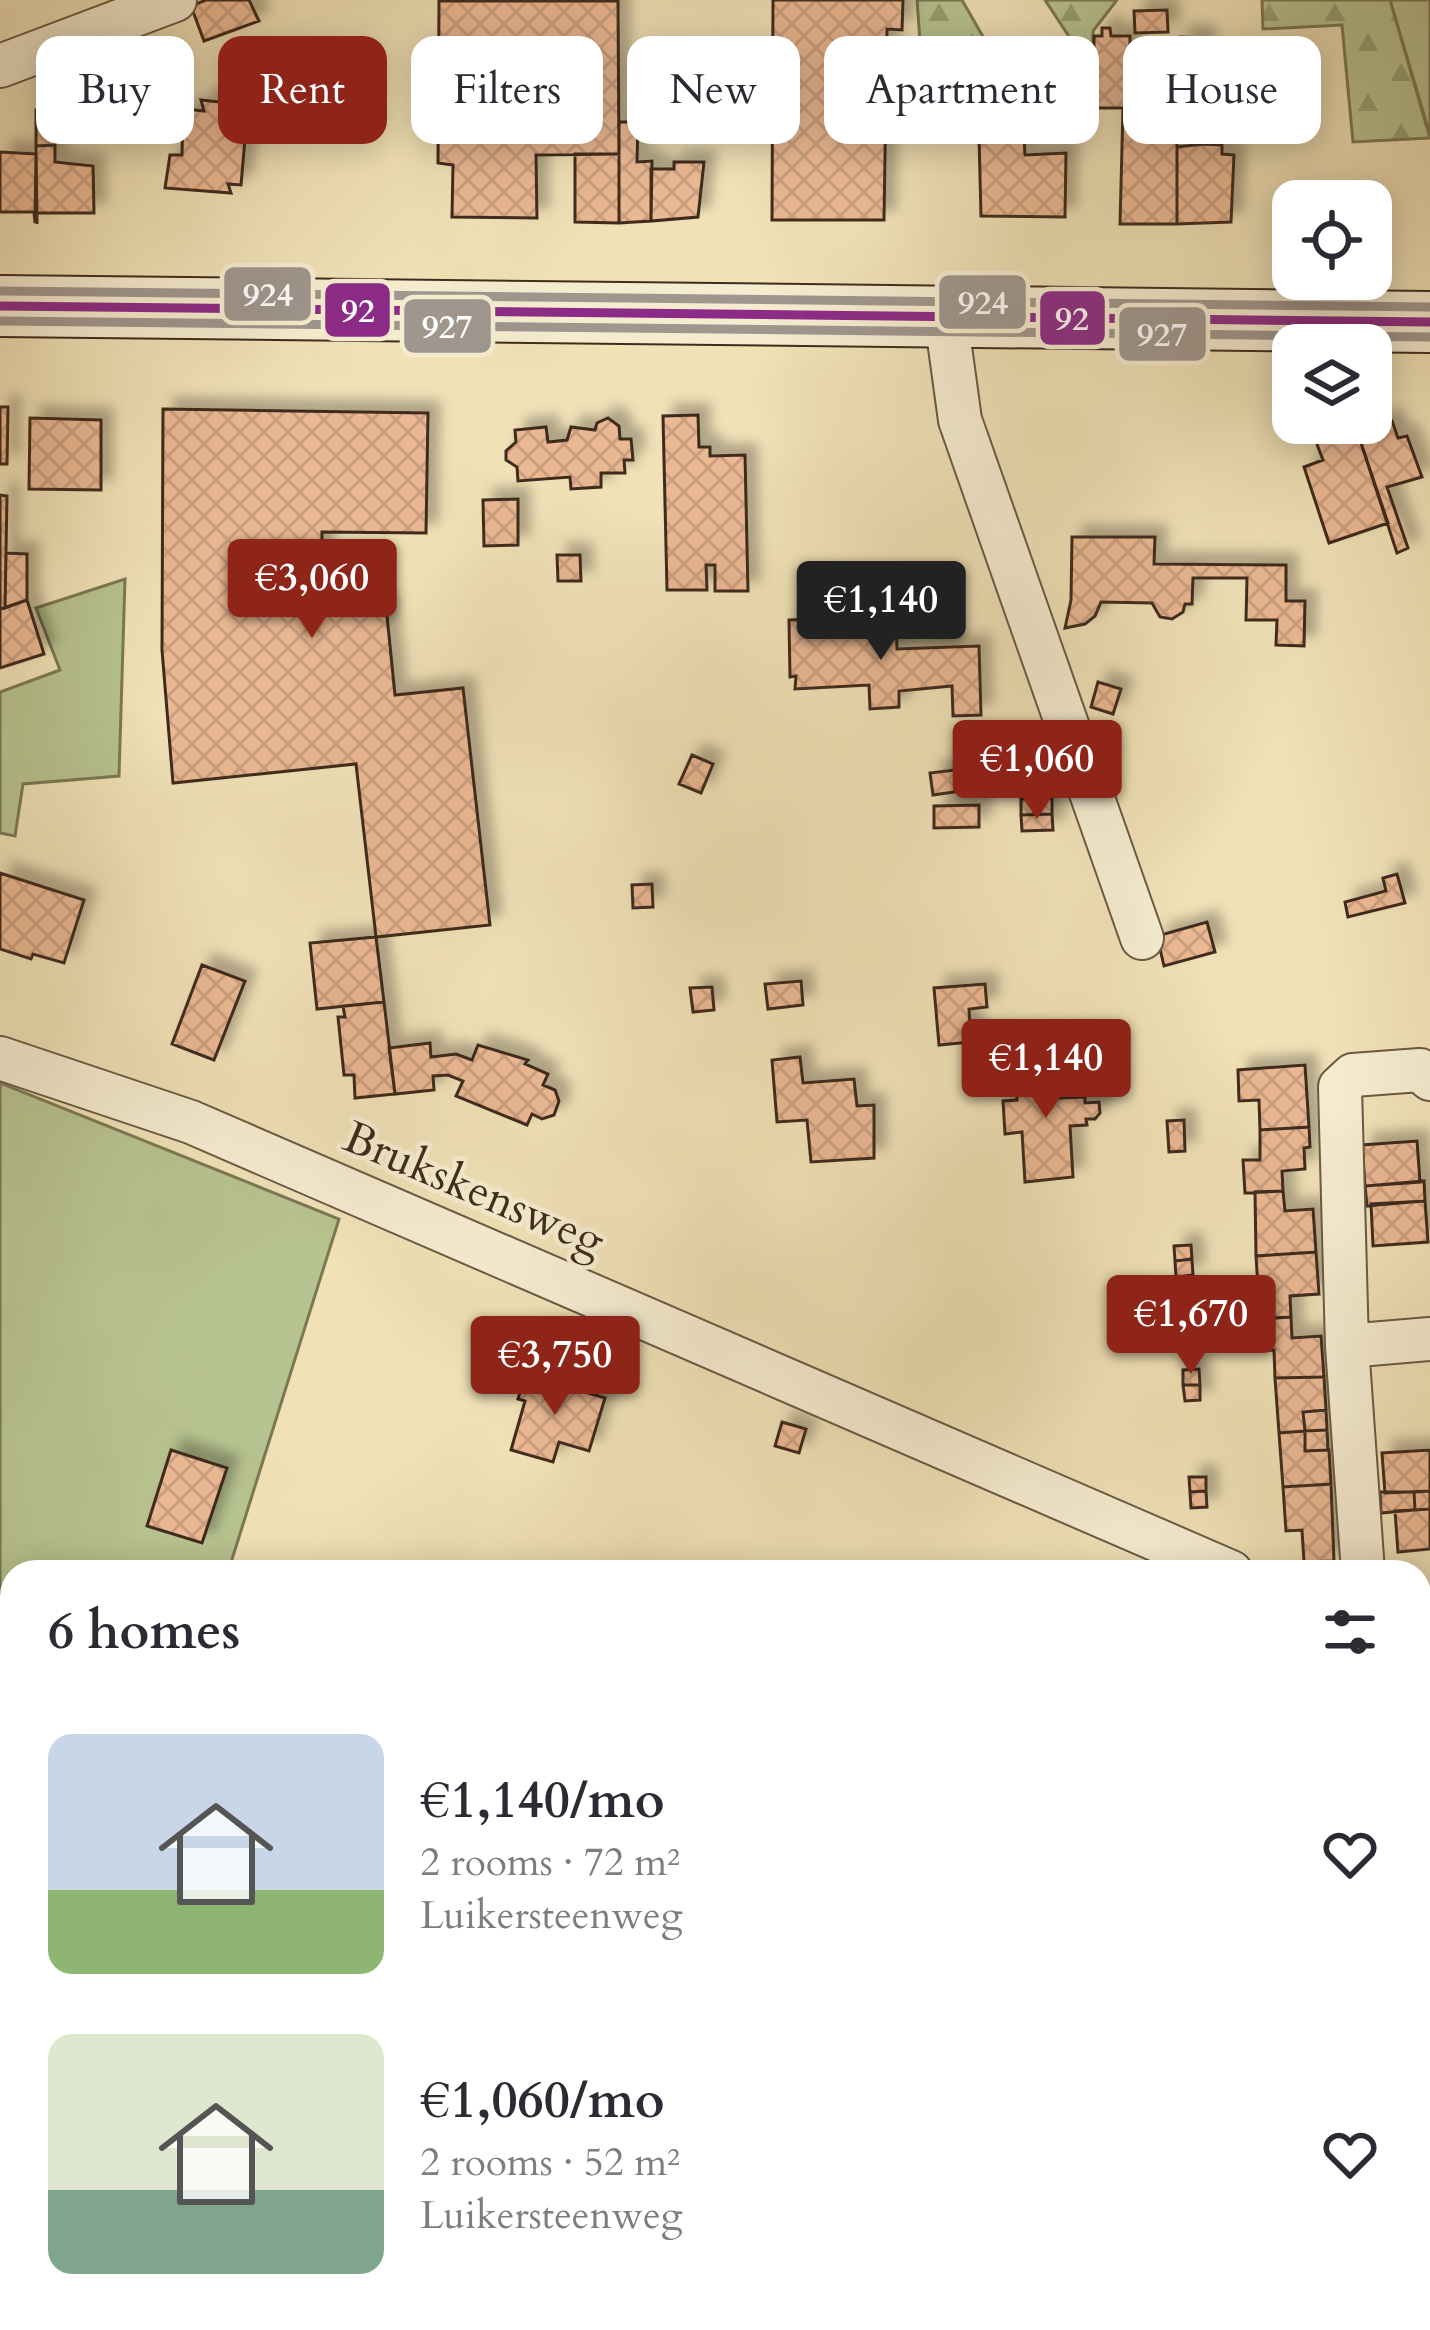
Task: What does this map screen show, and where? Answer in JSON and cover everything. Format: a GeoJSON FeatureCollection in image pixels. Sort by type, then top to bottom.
{"type":"FeatureCollection","features":[{"type":"Feature","properties":{"kind":"main road"},"geometry":{"type":"LineString","coordinates":[[0,306],[1430,322]]}},
{"type":"Feature","properties":{"kind":"street"},"geometry":{"type":"LineString","coordinates":[[0,66],[176,0]]}},
{"type":"Feature","properties":{"kind":"street"},"geometry":{"type":"LineString","coordinates":[[946,318],[960,420],[1142,938]]}},
{"type":"Feature","properties":{"kind":"street","name":"Brukskensweg"},"geometry":{"type":"LineString","coordinates":[[0,1058],[191,1122],[1203,1560]]}},
{"type":"Feature","properties":{"kind":"street"},"geometry":{"type":"LineString","coordinates":[[1362,1560],[1347,1346],[1340,1087],[1353,1075],[1420,1070],[1430,1079]]}},
{"type":"Feature","properties":{"kind":"street"},"geometry":{"type":"LineString","coordinates":[[1347,1346],[1430,1340]]}},
{"type":"Feature","properties":{"kind":"green space"},"geometry":{"type":"Polygon","coordinates":[[[917,0],[962,0],[983,36],[920,36],[917,0]]]}},
{"type":"Feature","properties":{"kind":"green space"},"geometry":{"type":"Polygon","coordinates":[[[1045,0],[1117,0],[1093,36],[1069,36],[1045,0]]]}},
{"type":"Feature","properties":{"kind":"green space"},"geometry":{"type":"Polygon","coordinates":[[[1262,0],[1390,0],[1430,138],[1353,142],[1342,25],[1263,29],[1262,0]]]}},
{"type":"Feature","properties":{"kind":"green space"},"geometry":{"type":"Polygon","coordinates":[[[1390,0],[1430,0],[1430,135],[1390,0]]]}},
{"type":"Feature","properties":{"kind":"green space"},"geometry":{"type":"Polygon","coordinates":[[[125,579],[119,776],[23,784],[15,836],[0,833],[0,692],[60,670],[36,608],[125,579]]]}},
{"type":"Feature","properties":{"kind":"green space"},"geometry":{"type":"Polygon","coordinates":[[[0,1083],[339,1219],[232,1560],[0,1560],[0,1083]]]}},
{"type":"Feature","properties":{"kind":"building"},"geometry":{"type":"Polygon","coordinates":[[[206,0],[249,0],[259,21],[204,41],[191,6],[206,0]]]}},
{"type":"Feature","properties":{"kind":"building"},"geometry":{"type":"Polygon","coordinates":[[[773,0],[903,0],[902,30],[887,29],[887,36],[824,36],[824,144],[885,144],[884,220],[772,220],[772,144],[800,144],[800,36],[773,36],[773,0]]]}},
{"type":"Feature","properties":{"kind":"building"},"geometry":{"type":"Polygon","coordinates":[[[439,1],[618,1],[619,154],[536,155],[537,218],[452,217],[453,165],[438,163],[438,144],[603,144],[603,36],[439,36],[439,1]]]}},
{"type":"Feature","properties":{"kind":"building"},"geometry":{"type":"Polygon","coordinates":[[[1167,10],[1168,32],[1135,33],[1134,11],[1167,10]]]}},
{"type":"Feature","properties":{"kind":"building"},"geometry":{"type":"Polygon","coordinates":[[[1102,28],[1110,28],[1111,36],[1123,36],[1123,108],[1099,108],[1102,28]]]}},
{"type":"Feature","properties":{"kind":"building"},"geometry":{"type":"Polygon","coordinates":[[[201,100],[218,102],[218,144],[245,144],[241,185],[228,184],[231,193],[165,188],[170,155],[182,155],[182,144],[194,144],[194,110],[204,111],[201,100]]]}},
{"type":"Feature","properties":{"kind":"building"},"geometry":{"type":"Polygon","coordinates":[[[1123,108],[1123,144],[1177,144],[1177,224],[1120,224],[1123,108]]]}},
{"type":"Feature","properties":{"kind":"building"},"geometry":{"type":"Polygon","coordinates":[[[619,122],[627,122],[627,144],[637,144],[637,162],[652,161],[651,221],[619,223],[619,122]]]}},
{"type":"Feature","properties":{"kind":"building"},"geometry":{"type":"Polygon","coordinates":[[[979,144],[1024,144],[1025,155],[1066,153],[1065,217],[981,216],[979,144]]]}},
{"type":"Feature","properties":{"kind":"building"},"geometry":{"type":"Polygon","coordinates":[[[55,145],[55,162],[93,166],[94,213],[37,213],[37,224],[36,146],[55,145]]]}},
{"type":"Feature","properties":{"kind":"building"},"geometry":{"type":"Polygon","coordinates":[[[1222,145],[1222,154],[1234,155],[1231,222],[1177,224],[1177,147],[1222,145]]]}},
{"type":"Feature","properties":{"kind":"building"},"geometry":{"type":"Polygon","coordinates":[[[0,152],[36,154],[35,223],[34,212],[0,212],[0,152]]]}},
{"type":"Feature","properties":{"kind":"building"},"geometry":{"type":"Polygon","coordinates":[[[575,154],[619,154],[619,223],[575,222],[575,154]]]}},
{"type":"Feature","properties":{"kind":"building"},"geometry":{"type":"Polygon","coordinates":[[[674,162],[704,162],[698,217],[651,221],[651,169],[674,169],[674,162]]]}},
{"type":"Feature","properties":{"kind":"building"},"geometry":{"type":"Polygon","coordinates":[[[0,407],[8,407],[7,464],[0,464],[0,407]]]}},
{"type":"Feature","properties":{"kind":"building"},"geometry":{"type":"Polygon","coordinates":[[[163,409],[428,413],[426,533],[322,532],[321,614],[386,606],[395,695],[463,688],[490,925],[376,937],[356,764],[173,783],[162,650],[163,409]]]}},
{"type":"Feature","properties":{"kind":"building"},"geometry":{"type":"Polygon","coordinates":[[[698,415],[699,447],[710,447],[710,456],[745,455],[748,591],[715,591],[715,565],[706,565],[707,590],[667,590],[663,416],[698,415]]]}},
{"type":"Feature","properties":{"kind":"building"},"geometry":{"type":"Polygon","coordinates":[[[30,418],[101,420],[101,490],[29,489],[30,418]]]}},
{"type":"Feature","properties":{"kind":"building"},"geometry":{"type":"Polygon","coordinates":[[[608,418],[619,426],[620,439],[631,439],[633,460],[624,460],[625,473],[601,473],[601,487],[571,489],[570,477],[518,481],[517,467],[506,460],[506,451],[516,442],[515,430],[546,427],[548,442],[567,440],[571,427],[595,430],[597,423],[608,418]]]}},
{"type":"Feature","properties":{"kind":"building"},"geometry":{"type":"Polygon","coordinates":[[[1392,421],[1398,438],[1407,436],[1422,477],[1387,487],[1408,548],[1397,553],[1361,444],[1392,444],[1392,421]]]}},
{"type":"Feature","properties":{"kind":"building"},"geometry":{"type":"Polygon","coordinates":[[[1317,444],[1361,444],[1388,523],[1329,543],[1304,467],[1323,460],[1317,444]]]}},
{"type":"Feature","properties":{"kind":"building"},"geometry":{"type":"Polygon","coordinates":[[[0,495],[7,496],[5,608],[0,609],[0,495]]]}},
{"type":"Feature","properties":{"kind":"building"},"geometry":{"type":"Polygon","coordinates":[[[518,499],[518,545],[484,546],[483,500],[518,499]]]}},
{"type":"Feature","properties":{"kind":"building"},"geometry":{"type":"Polygon","coordinates":[[[1072,537],[1155,537],[1154,564],[1286,565],[1286,601],[1305,601],[1304,646],[1276,645],[1277,620],[1246,620],[1247,578],[1193,578],[1192,604],[1185,604],[1183,612],[1172,619],[1160,617],[1152,603],[1101,602],[1085,624],[1065,628],[1071,600],[1072,537]]]}},
{"type":"Feature","properties":{"kind":"building"},"geometry":{"type":"Polygon","coordinates":[[[6,553],[27,554],[27,600],[5,608],[6,553]]]}},
{"type":"Feature","properties":{"kind":"building"},"geometry":{"type":"Polygon","coordinates":[[[557,555],[580,555],[581,581],[558,581],[557,555]]]}},
{"type":"Feature","properties":{"kind":"building"},"geometry":{"type":"Polygon","coordinates":[[[27,600],[44,654],[0,668],[0,609],[27,600]]]}},
{"type":"Feature","properties":{"kind":"building"},"geometry":{"type":"Polygon","coordinates":[[[789,620],[896,620],[897,649],[979,646],[981,715],[953,716],[952,686],[899,691],[899,707],[870,709],[869,685],[795,689],[796,676],[790,677],[789,620]]]}},
{"type":"Feature","properties":{"kind":"building"},"geometry":{"type":"Polygon","coordinates":[[[1098,682],[1121,689],[1113,714],[1091,707],[1098,682]]]}},
{"type":"Feature","properties":{"kind":"building"},"geometry":{"type":"Polygon","coordinates":[[[692,755],[713,764],[701,793],[679,784],[692,755]]]}},
{"type":"Feature","properties":{"kind":"building"},"geometry":{"type":"Polygon","coordinates":[[[964,769],[964,774],[975,774],[976,784],[967,785],[968,790],[933,795],[930,773],[964,769]]]}},
{"type":"Feature","properties":{"kind":"building"},"geometry":{"type":"Polygon","coordinates":[[[1052,798],[1052,814],[1021,815],[1021,799],[1052,798]]]}},
{"type":"Feature","properties":{"kind":"building"},"geometry":{"type":"Polygon","coordinates":[[[979,805],[979,827],[934,828],[934,806],[979,805]]]}},
{"type":"Feature","properties":{"kind":"building"},"geometry":{"type":"Polygon","coordinates":[[[1052,814],[1053,830],[1022,831],[1021,815],[1052,814]]]}},
{"type":"Feature","properties":{"kind":"building"},"geometry":{"type":"Polygon","coordinates":[[[0,873],[84,900],[64,963],[0,949],[0,873]]]}},
{"type":"Feature","properties":{"kind":"building"},"geometry":{"type":"Polygon","coordinates":[[[1397,874],[1405,903],[1348,917],[1345,902],[1386,891],[1383,878],[1397,874]]]}},
{"type":"Feature","properties":{"kind":"building"},"geometry":{"type":"Polygon","coordinates":[[[652,884],[653,907],[633,908],[632,885],[652,884]]]}},
{"type":"Feature","properties":{"kind":"building"},"geometry":{"type":"Polygon","coordinates":[[[1207,922],[1215,952],[1164,966],[1157,936],[1207,922]]]}},
{"type":"Feature","properties":{"kind":"building"},"geometry":{"type":"Polygon","coordinates":[[[376,937],[384,1002],[317,1009],[310,943],[376,937]]]}},
{"type":"Feature","properties":{"kind":"building"},"geometry":{"type":"Polygon","coordinates":[[[202,965],[245,981],[214,1060],[172,1044],[202,965]]]}},
{"type":"Feature","properties":{"kind":"building"},"geometry":{"type":"Polygon","coordinates":[[[801,981],[803,1005],[768,1009],[765,984],[801,981]]]}},
{"type":"Feature","properties":{"kind":"building"},"geometry":{"type":"Polygon","coordinates":[[[985,984],[987,1007],[969,1009],[971,1042],[939,1045],[934,988],[985,984]]]}},
{"type":"Feature","properties":{"kind":"building"},"geometry":{"type":"Polygon","coordinates":[[[712,987],[714,1010],[693,1012],[690,988],[712,987]]]}},
{"type":"Feature","properties":{"kind":"building"},"geometry":{"type":"Polygon","coordinates":[[[384,1002],[395,1094],[355,1098],[354,1075],[344,1075],[338,1017],[345,1017],[343,1006],[384,1002]]]}},
{"type":"Feature","properties":{"kind":"building"},"geometry":{"type":"Polygon","coordinates":[[[430,1043],[431,1057],[456,1054],[472,1060],[478,1045],[528,1060],[525,1064],[548,1074],[543,1085],[555,1090],[559,1101],[554,1115],[542,1119],[532,1114],[527,1125],[456,1096],[463,1081],[448,1075],[433,1076],[434,1090],[395,1094],[389,1048],[430,1043]]]}},
{"type":"Feature","properties":{"kind":"building"},"geometry":{"type":"Polygon","coordinates":[[[800,1057],[803,1083],[854,1079],[857,1106],[874,1105],[874,1158],[811,1162],[807,1120],[777,1122],[772,1060],[800,1057]]]}},
{"type":"Feature","properties":{"kind":"building"},"geometry":{"type":"Polygon","coordinates":[[[1062,1063],[1064,1086],[1058,1087],[1059,1098],[1099,1102],[1100,1113],[1086,1119],[1087,1125],[1070,1126],[1073,1177],[1025,1182],[1022,1132],[1005,1134],[1003,1101],[1017,1100],[1015,1066],[1062,1063]]]}},
{"type":"Feature","properties":{"kind":"building"},"geometry":{"type":"Polygon","coordinates":[[[1305,1065],[1309,1127],[1260,1130],[1259,1100],[1239,1101],[1238,1070],[1305,1065]]]}},
{"type":"Feature","properties":{"kind":"building"},"geometry":{"type":"Polygon","coordinates":[[[1184,1120],[1185,1151],[1169,1152],[1167,1121],[1184,1120]]]}},
{"type":"Feature","properties":{"kind":"building"},"geometry":{"type":"Polygon","coordinates":[[[1309,1127],[1305,1169],[1282,1171],[1283,1191],[1245,1193],[1243,1160],[1260,1160],[1260,1130],[1309,1127]]]}},
{"type":"Feature","properties":{"kind":"building"},"geometry":{"type":"Polygon","coordinates":[[[1417,1141],[1420,1182],[1365,1186],[1362,1145],[1417,1141]]]}},
{"type":"Feature","properties":{"kind":"building"},"geometry":{"type":"Polygon","coordinates":[[[1424,1181],[1425,1201],[1367,1206],[1365,1186],[1424,1181]]]}},
{"type":"Feature","properties":{"kind":"building"},"geometry":{"type":"Polygon","coordinates":[[[1283,1191],[1285,1211],[1313,1209],[1316,1252],[1256,1256],[1255,1192],[1283,1191]]]}},
{"type":"Feature","properties":{"kind":"building"},"geometry":{"type":"Polygon","coordinates":[[[1425,1201],[1428,1242],[1373,1246],[1371,1204],[1425,1201]]]}},
{"type":"Feature","properties":{"kind":"building"},"geometry":{"type":"Polygon","coordinates":[[[1191,1245],[1192,1259],[1175,1261],[1174,1246],[1191,1245]]]}},
{"type":"Feature","properties":{"kind":"building"},"geometry":{"type":"Polygon","coordinates":[[[1316,1252],[1319,1294],[1290,1296],[1291,1317],[1260,1319],[1256,1256],[1316,1252]]]}},
{"type":"Feature","properties":{"kind":"building"},"geometry":{"type":"Polygon","coordinates":[[[1192,1259],[1193,1275],[1176,1277],[1175,1261],[1192,1259]]]}},
{"type":"Feature","properties":{"kind":"building"},"geometry":{"type":"Polygon","coordinates":[[[1291,1317],[1292,1338],[1321,1336],[1324,1377],[1275,1378],[1274,1350],[1252,1351],[1251,1319],[1291,1317]]]}},
{"type":"Feature","properties":{"kind":"building"},"geometry":{"type":"Polygon","coordinates":[[[1199,1369],[1200,1385],[1183,1385],[1183,1370],[1199,1369]]]}},
{"type":"Feature","properties":{"kind":"building"},"geometry":{"type":"Polygon","coordinates":[[[526,1374],[605,1398],[589,1451],[559,1442],[553,1462],[511,1450],[525,1401],[518,1399],[526,1374]]]}},
{"type":"Feature","properties":{"kind":"building"},"geometry":{"type":"Polygon","coordinates":[[[1324,1377],[1326,1410],[1303,1412],[1305,1431],[1279,1433],[1275,1378],[1324,1377]]]}},
{"type":"Feature","properties":{"kind":"building"},"geometry":{"type":"Polygon","coordinates":[[[1183,1385],[1200,1385],[1200,1400],[1185,1401],[1183,1385]]]}},
{"type":"Feature","properties":{"kind":"building"},"geometry":{"type":"Polygon","coordinates":[[[1326,1410],[1327,1430],[1305,1431],[1303,1412],[1326,1410]]]}},
{"type":"Feature","properties":{"kind":"building"},"geometry":{"type":"Polygon","coordinates":[[[782,1422],[806,1429],[799,1453],[775,1446],[782,1422]]]}},
{"type":"Feature","properties":{"kind":"building"},"geometry":{"type":"Polygon","coordinates":[[[1327,1430],[1328,1450],[1305,1451],[1305,1431],[1327,1430]]]}},
{"type":"Feature","properties":{"kind":"building"},"geometry":{"type":"Polygon","coordinates":[[[1305,1431],[1305,1451],[1329,1450],[1331,1484],[1283,1487],[1279,1433],[1305,1431]]]}},
{"type":"Feature","properties":{"kind":"building"},"geometry":{"type":"Polygon","coordinates":[[[171,1450],[227,1468],[202,1543],[147,1526],[171,1450]]]}},
{"type":"Feature","properties":{"kind":"building"},"geometry":{"type":"Polygon","coordinates":[[[1430,1450],[1430,1491],[1385,1493],[1382,1453],[1430,1450]]]}},
{"type":"Feature","properties":{"kind":"building"},"geometry":{"type":"Polygon","coordinates":[[[1189,1477],[1206,1477],[1206,1491],[1190,1492],[1189,1477]]]}},
{"type":"Feature","properties":{"kind":"building"},"geometry":{"type":"Polygon","coordinates":[[[1331,1484],[1334,1560],[1304,1560],[1302,1530],[1286,1531],[1283,1487],[1331,1484]]]}},
{"type":"Feature","properties":{"kind":"building"},"geometry":{"type":"Polygon","coordinates":[[[1206,1491],[1207,1507],[1191,1508],[1190,1492],[1206,1491]]]}},
{"type":"Feature","properties":{"kind":"building"},"geometry":{"type":"Polygon","coordinates":[[[1430,1491],[1430,1509],[1415,1510],[1414,1492],[1430,1491]]]}},
{"type":"Feature","properties":{"kind":"building"},"geometry":{"type":"Polygon","coordinates":[[[1380,1492],[1414,1492],[1415,1510],[1381,1513],[1380,1492]]]}},
{"type":"Feature","properties":{"kind":"building"},"geometry":{"type":"Polygon","coordinates":[[[1430,1509],[1430,1549],[1398,1552],[1395,1511],[1430,1509]]]}},
{"type":"Feature","properties":{"kind":"transit line","name":"924"},"geometry":{"type":"LineString","coordinates":[[0,291],[1430,307]]}},
{"type":"Feature","properties":{"kind":"transit line","name":"92"},"geometry":{"type":"LineString","coordinates":[[0,306],[1430,322]]}},
{"type":"Feature","properties":{"kind":"transit line","name":"927"},"geometry":{"type":"LineString","coordinates":[[0,321],[1430,337]]}}]}
